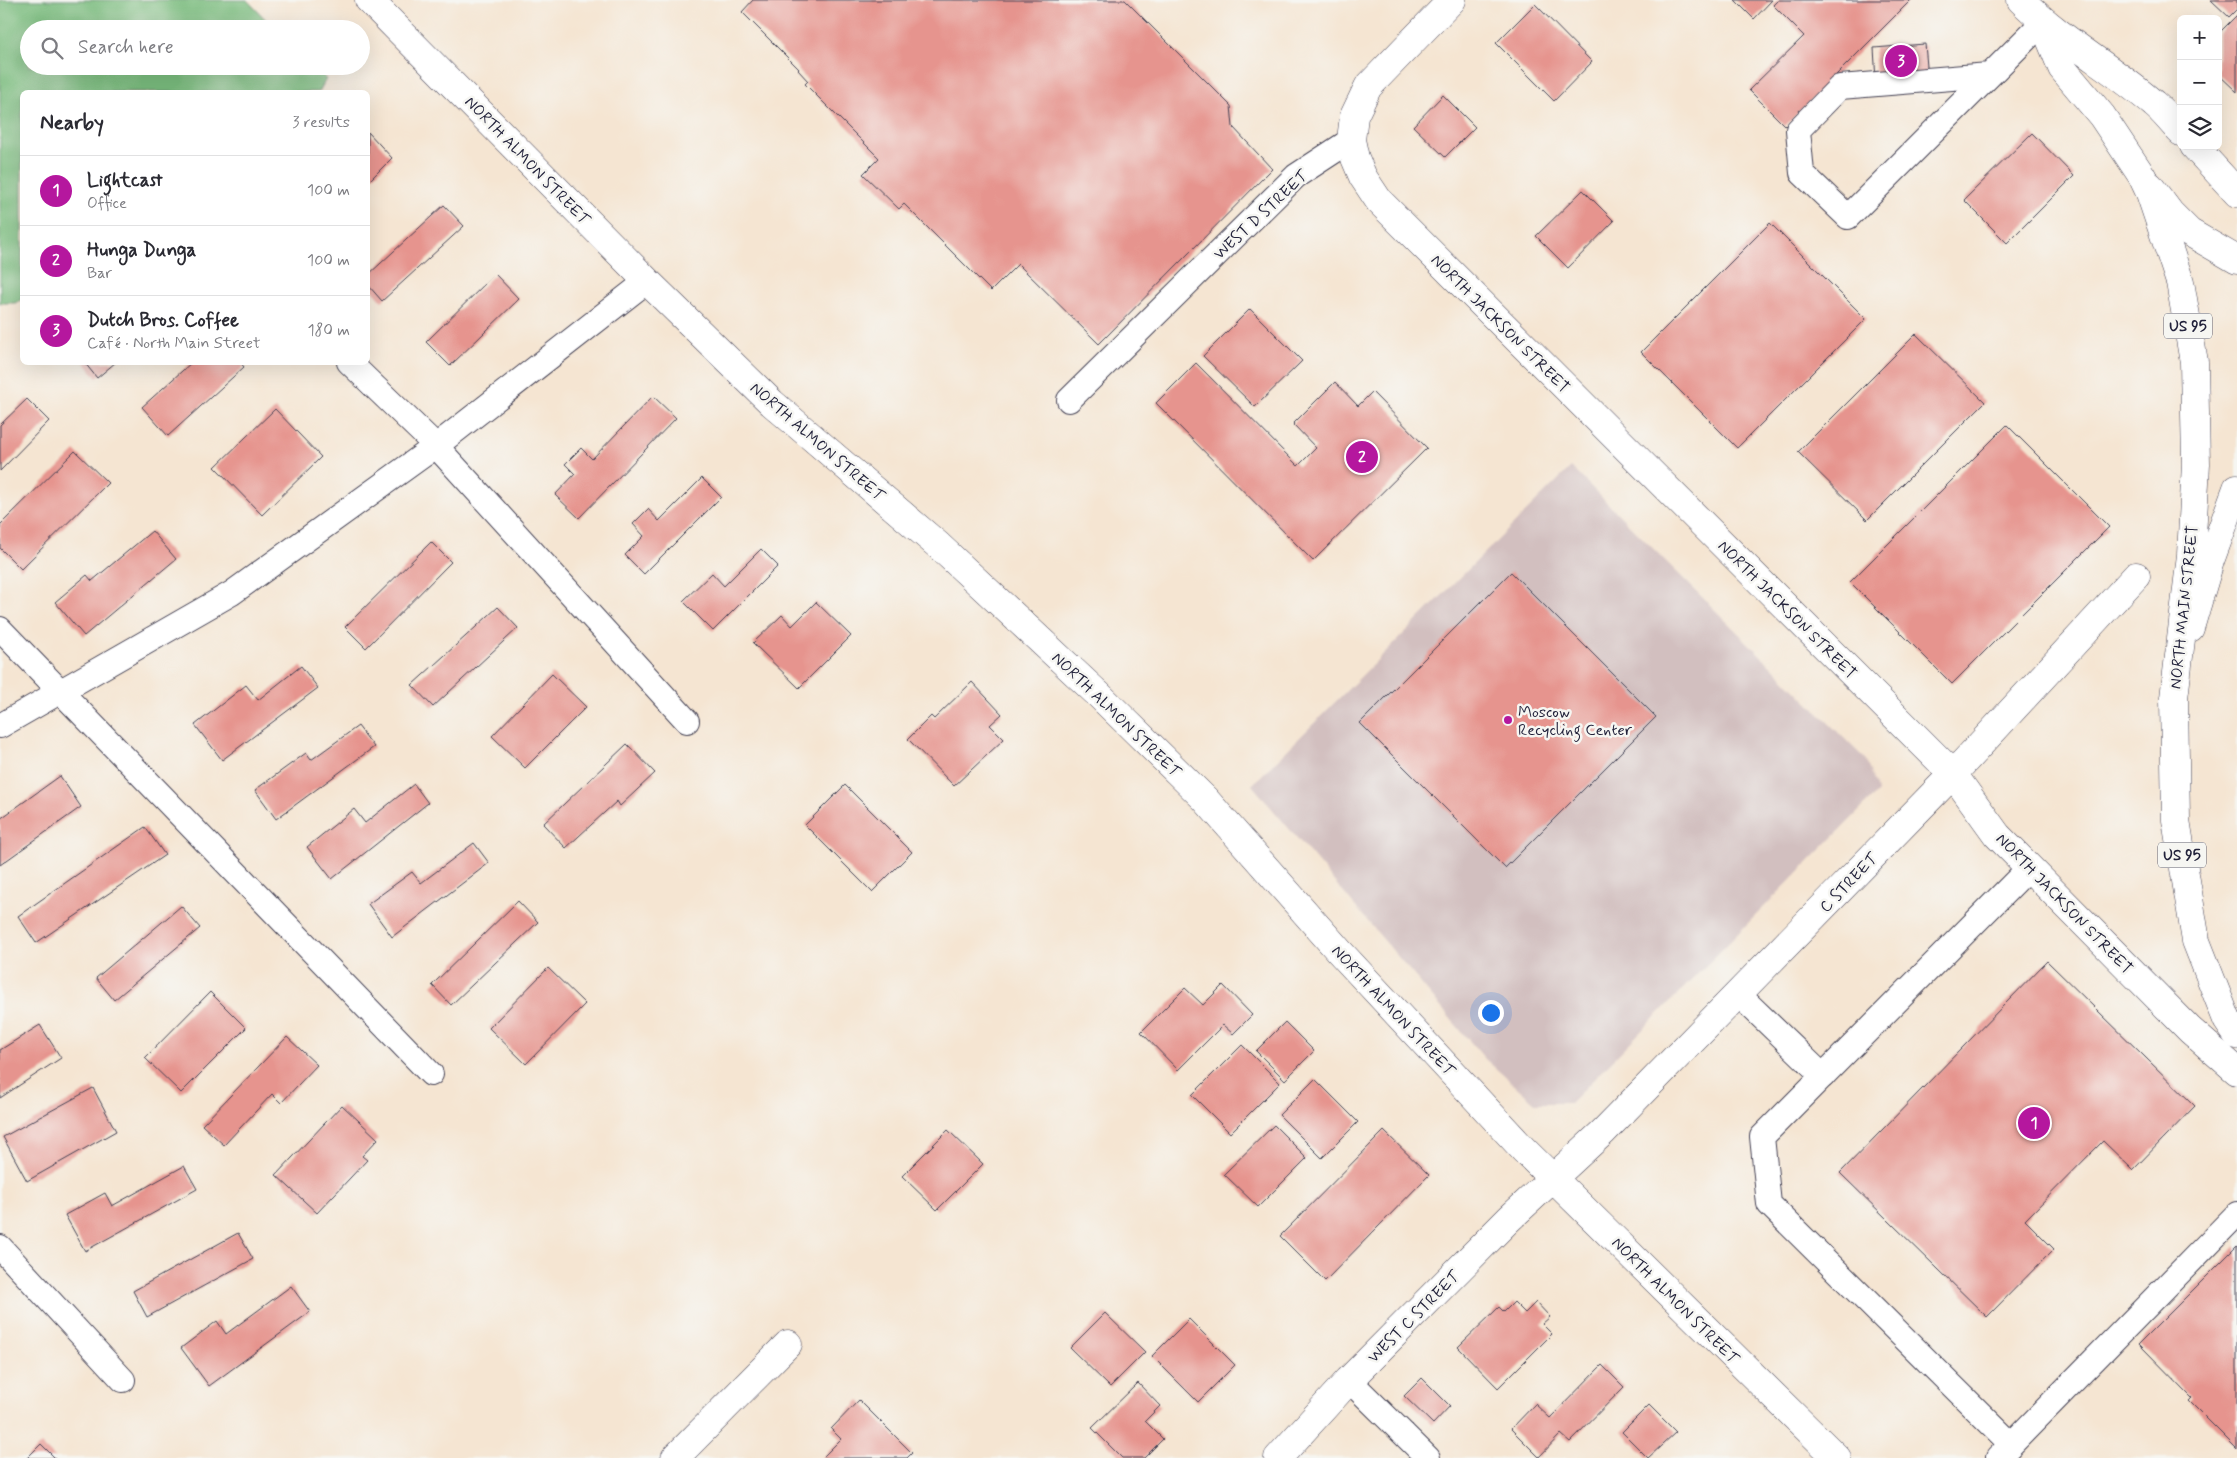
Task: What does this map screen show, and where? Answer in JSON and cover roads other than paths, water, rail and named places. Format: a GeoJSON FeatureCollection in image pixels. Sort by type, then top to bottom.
{"type":"FeatureCollection","features":[{"type":"Feature","properties":{"kind":"main road"},"geometry":{"type":"LineString","coordinates":[[1351,140],[1354,116],[1368,87],[1452,0]]}},
{"type":"Feature","properties":{"kind":"main road","name":"NORTH MAIN STREET"},"geometry":{"type":"LineString","coordinates":[[2021,0],[2043,22],[2117,74],[2156,105],[2177,128]]}},
{"type":"Feature","properties":{"kind":"main road","name":"NORTH ALMON STREET"},"geometry":{"type":"LineString","coordinates":[[373,2],[647,281],[772,403],[954,560],[1100,695],[1205,799],[1339,951],[1553,1179],[1837,1458]]}},
{"type":"Feature","properties":{"kind":"main road","name":"NORTH MAIN STREET"},"geometry":{"type":"LineString","coordinates":[[2043,22],[2062,68],[2102,116],[2142,176],[2170,213],[2189,232],[2237,260]]}},
{"type":"Feature","properties":{"kind":"main road","name":"NORTH JACKSON STREET"},"geometry":{"type":"LineString","coordinates":[[1351,140],[1361,171],[1379,201],[1953,774],[1997,835],[2029,868],[2190,1030],[2237,1070]]}},
{"type":"Feature","properties":{"kind":"main road"},"geometry":{"type":"LineString","coordinates":[[2198,150],[2237,193]]}},
{"type":"Feature","properties":{"kind":"main road","name":"NORTH MAIN STREET"},"geometry":{"type":"LineString","coordinates":[[2142,176],[2150,193],[2180,282],[2194,362],[2196,464],[2191,555],[2174,698],[2176,820],[2196,941],[2227,1020],[2237,1035]]}},
{"type":"Feature","properties":{"kind":"main road"},"geometry":{"type":"LineString","coordinates":[[2178,666],[2210,561],[2237,488]]}},
{"type":"Feature","properties":{"kind":"main road","name":"C STREET"},"geometry":{"type":"LineString","coordinates":[[1553,1179],[1603,1132],[1953,774],[2136,576]]}},
{"type":"Feature","properties":{"kind":"main road","name":"WEST C STREET"},"geometry":{"type":"LineString","coordinates":[[1278,1458],[1349,1380],[1509,1218],[1553,1179]]}},
{"type":"Feature","properties":{"kind":"main road"},"geometry":{"type":"LineString","coordinates":[[675,1458],[788,1344]]}},
{"type":"Feature","properties":{"kind":"lane"},"geometry":{"type":"LineString","coordinates":[[1989,76],[1840,87],[1798,130],[1802,173],[1848,217],[1989,76],[2043,22]]}},
{"type":"Feature","properties":{"kind":"lane","name":"WEST D STREET"},"geometry":{"type":"LineString","coordinates":[[1069,400],[1296,176],[1351,140]]}},
{"type":"Feature","properties":{"kind":"lane"},"geometry":{"type":"LineString","coordinates":[[0,726],[232,593],[436,446],[647,281]]}},
{"type":"Feature","properties":{"kind":"lane"},"geometry":{"type":"LineString","coordinates":[[352,365],[436,446],[687,721]]}},
{"type":"Feature","properties":{"kind":"lane"},"geometry":{"type":"LineString","coordinates":[[0,629],[432,1074]]}},
{"type":"Feature","properties":{"kind":"lane"},"geometry":{"type":"LineString","coordinates":[[2029,868],[1762,1137],[1769,1204],[2005,1451],[2237,1214]]}},
{"type":"Feature","properties":{"kind":"lane"},"geometry":{"type":"LineString","coordinates":[[1738,994],[1823,1076]]}},
{"type":"Feature","properties":{"kind":"lane"},"geometry":{"type":"LineString","coordinates":[[0,1247],[123,1380]]}},
{"type":"Feature","properties":{"kind":"lane"},"geometry":{"type":"LineString","coordinates":[[1349,1380],[1428,1458]]}},
{"type":"Feature","properties":{"kind":"place","name":"Dutch Bros. Coffee"},"geometry":{"type":"Point","coordinates":[1901,61]}},
{"type":"Feature","properties":{"kind":"place","name":"Hunga Dunga"},"geometry":{"type":"Point","coordinates":[1362,457]}},
{"type":"Feature","properties":{"kind":"place","name":"Moscow Recycling Center"},"geometry":{"type":"Point","coordinates":[1508,720]}},
{"type":"Feature","properties":{"kind":"place","name":"Lightcast"},"geometry":{"type":"Point","coordinates":[2034,1123]}}]}
